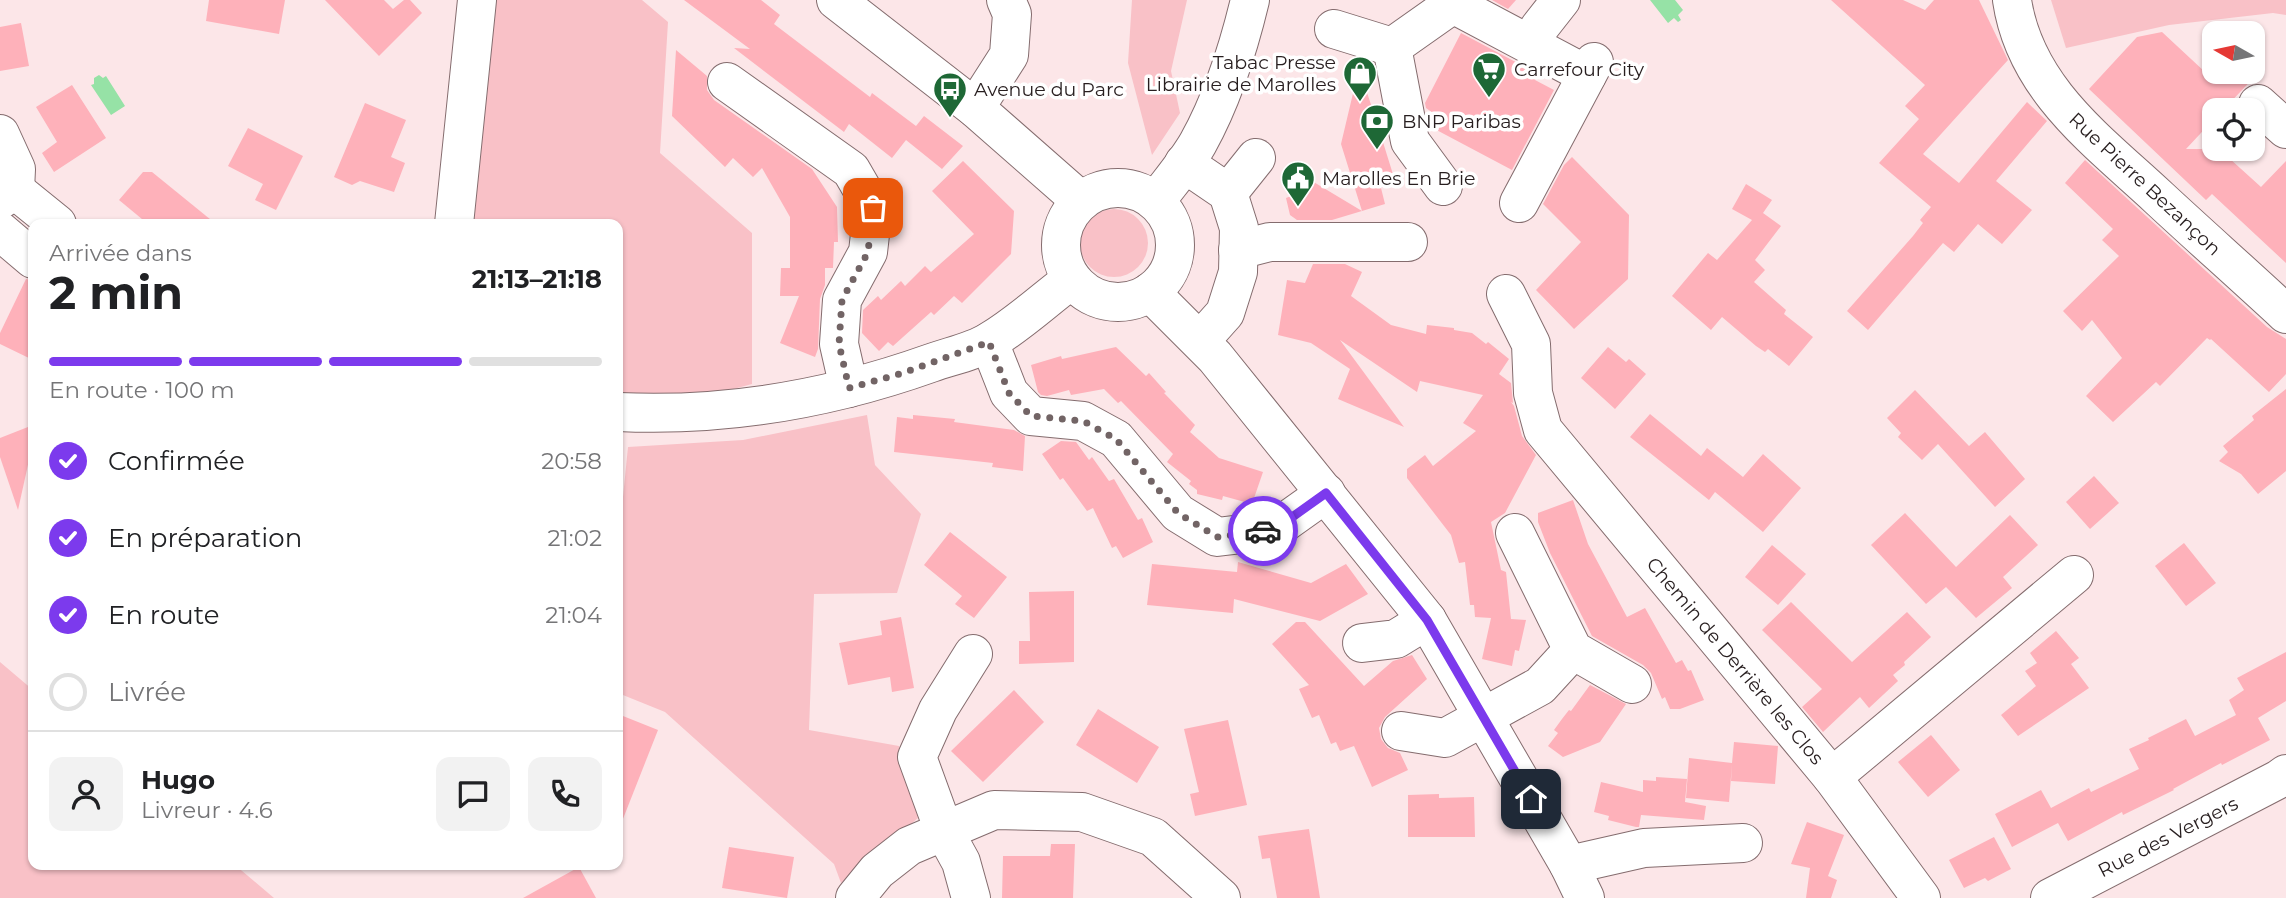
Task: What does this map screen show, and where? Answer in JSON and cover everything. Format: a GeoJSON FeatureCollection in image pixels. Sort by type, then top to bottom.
{"type":"FeatureCollection","features":[{"type":"Feature","properties":{"kind":"street"},"geometry":{"type":"LineString","coordinates":[[455,219],[477,0]]}},
{"type":"Feature","properties":{"kind":"street"},"geometry":{"type":"LineString","coordinates":[[836,0],[975,108],[1081,201]]}},
{"type":"Feature","properties":{"kind":"street"},"geometry":{"type":"LineString","coordinates":[[975,108],[1009,55],[1012,14],[1006,0]]}},
{"type":"Feature","properties":{"kind":"street"},"geometry":{"type":"LineString","coordinates":[[1156,201],[1196,146],[1226,85],[1250,0]]}},
{"type":"Feature","properties":{"kind":"street","name":"Rue Pierre Bezançon"},"geometry":{"type":"LineString","coordinates":[[2012,0],[2015,22],[2034,68],[2067,113],[2286,314]]}},
{"type":"Feature","properties":{"kind":"street"},"geometry":{"type":"LineString","coordinates":[[1392,47],[1454,2],[1590,68],[1519,203]]}},
{"type":"Feature","properties":{"kind":"street"},"geometry":{"type":"LineString","coordinates":[[1334,29],[1392,47]]}},
{"type":"Feature","properties":{"kind":"street"},"geometry":{"type":"LineString","coordinates":[[1392,47],[1410,141],[1443,186]]}},
{"type":"Feature","properties":{"kind":"street"},"geometry":{"type":"LineString","coordinates":[[727,82],[851,170],[873,208],[868,252],[842,300],[839,344],[849,388]]}},
{"type":"Feature","properties":{"kind":"street"},"geometry":{"type":"LineString","coordinates":[[2265,110],[2286,129]]}},
{"type":"Feature","properties":{"kind":"street"},"geometry":{"type":"LineString","coordinates":[[0,134],[16,169],[8,195],[49,219]]}},
{"type":"Feature","properties":{"kind":"street"},"geometry":{"type":"LineString","coordinates":[[1228,192],[1256,158]]}},
{"type":"Feature","properties":{"kind":"street"},"geometry":{"type":"LineString","coordinates":[[1184,163],[1228,192],[1239,228],[1238,272],[1225,313],[1200,341]]}},
{"type":"Feature","properties":{"kind":"street"},"geometry":{"type":"LineString","coordinates":[[1109,188],[1133,190],[1156,201],[1167,216],[1174,237],[1172,261],[1164,278],[1150,292],[1128,301],[1112,302],[1093,296],[1071,280],[1062,256],[1062,236],[1069,216],[1081,201],[1109,188]]}},
{"type":"Feature","properties":{"kind":"street"},"geometry":{"type":"LineString","coordinates":[[0,231],[28,255]]}},
{"type":"Feature","properties":{"kind":"street"},"geometry":{"type":"LineString","coordinates":[[1238,250],[1270,242],[1408,242]]}},
{"type":"Feature","properties":{"kind":"street"},"geometry":{"type":"LineString","coordinates":[[623,412],[665,414],[758,407],[849,388],[903,373],[989,342],[1071,280]]}},
{"type":"Feature","properties":{"kind":"street"},"geometry":{"type":"LineString","coordinates":[[1150,292],[1200,341],[1427,620],[1577,882],[1644,848],[1743,843]]}},
{"type":"Feature","properties":{"kind":"street","name":"Chemin de Derrière les Clos"},"geometry":{"type":"LineString","coordinates":[[1506,294],[1531,344],[1533,394],[1544,430],[1832,777],[1921,898]]}},
{"type":"Feature","properties":{"kind":"street"},"geometry":{"type":"LineString","coordinates":[[989,342],[1009,393],[1031,416],[1083,421],[1116,439],[1178,513],[1217,537],[1274,530],[1326,493]]}},
{"type":"Feature","properties":{"kind":"street"},"geometry":{"type":"LineString","coordinates":[[1515,533],[1573,650],[1632,684]]}},
{"type":"Feature","properties":{"kind":"street"},"geometry":{"type":"LineString","coordinates":[[1832,777],[2074,575]]}},
{"type":"Feature","properties":{"kind":"street"},"geometry":{"type":"LineString","coordinates":[[1362,643],[1396,639],[1427,620]]}},
{"type":"Feature","properties":{"kind":"street"},"geometry":{"type":"LineString","coordinates":[[1401,731],[1445,738],[1540,686],[1573,650]]}},
{"type":"Feature","properties":{"kind":"street"},"geometry":{"type":"LineString","coordinates":[[971,898],[961,862],[944,831],[918,757],[937,709],[973,654]]}},
{"type":"Feature","properties":{"kind":"street","name":"Rue des Vergers"},"geometry":{"type":"LineString","coordinates":[[2050,898],[2286,774]]}},
{"type":"Feature","properties":{"kind":"street"},"geometry":{"type":"LineString","coordinates":[[855,898],[877,871],[909,846],[994,810],[1082,812],[1153,837],[1221,898]]}},
{"type":"Feature","properties":{"kind":"shaded area"},"geometry":{"type":"Polygon","coordinates":[[[491,0],[642,0],[668,22],[660,153],[752,233],[752,384],[693,400],[623,395],[623,219],[474,219],[491,0]]]}},
{"type":"Feature","properties":{"kind":"shaded area"},"geometry":{"type":"Polygon","coordinates":[[[1132,0],[1187,0],[1171,71],[1180,113],[1152,155],[1128,63],[1132,0]]]}},
{"type":"Feature","properties":{"kind":"shaded area"},"geometry":{"type":"Polygon","coordinates":[[[1650,0],[1675,0],[1683,10],[1678,15],[1681,20],[1678,22],[1674,18],[1668,23],[1650,0]]]}},
{"type":"Feature","properties":{"kind":"shaded area"},"geometry":{"type":"Polygon","coordinates":[[[2051,0],[2286,0],[2286,15],[2273,13],[2169,25],[2066,48],[2051,0]]]}},
{"type":"Feature","properties":{"kind":"shaded area"},"geometry":{"type":"Polygon","coordinates":[[[99,75],[103,78],[106,76],[125,106],[111,115],[91,85],[99,75]]]}},
{"type":"Feature","properties":{"kind":"shaded area"},"geometry":{"type":"Polygon","coordinates":[[[1114,209],[1127,211],[1138,219],[1146,230],[1146,256],[1138,267],[1127,275],[1114,277],[1101,275],[1090,267],[1082,256],[1080,243],[1082,230],[1090,219],[1101,211],[1114,209]]]}},
{"type":"Feature","properties":{"kind":"shaded area"},"geometry":{"type":"Polygon","coordinates":[[[867,415],[875,465],[921,514],[897,593],[814,594],[809,730],[899,746],[918,818],[841,883],[834,864],[665,712],[623,695],[623,497],[628,447],[743,440],[867,415]]]}},
{"type":"Feature","properties":{"kind":"shaded area"},"geometry":{"type":"Polygon","coordinates":[[[0,662],[28,686],[28,870],[241,870],[274,898],[0,898],[0,662]]]}},
{"type":"Feature","properties":{"kind":"building"},"geometry":{"type":"Polygon","coordinates":[[[209,0],[285,0],[279,34],[206,21],[209,0]]]}},
{"type":"Feature","properties":{"kind":"building"},"geometry":{"type":"Polygon","coordinates":[[[325,0],[384,0],[393,9],[404,0],[410,0],[422,13],[379,56],[325,0]]]}},
{"type":"Feature","properties":{"kind":"building"},"geometry":{"type":"Polygon","coordinates":[[[684,0],[761,0],[780,15],[774,24],[870,97],[872,93],[916,126],[924,116],[963,146],[942,169],[906,140],[892,158],[849,124],[844,132],[734,48],[750,49],[684,0]]]}},
{"type":"Feature","properties":{"kind":"building"},"geometry":{"type":"Polygon","coordinates":[[[1492,0],[1516,0],[1508,9],[1492,0]]]}},
{"type":"Feature","properties":{"kind":"building"},"geometry":{"type":"Polygon","coordinates":[[[1831,0],[1903,0],[1925,10],[1934,0],[1979,0],[2008,60],[1923,154],[1959,183],[2027,102],[2047,121],[1996,181],[2032,210],[2002,244],[1978,224],[1954,252],[1943,243],[1868,330],[1847,311],[1913,236],[1923,223],[1920,220],[1931,207],[1879,163],[1919,119],[1905,106],[1925,85],[1831,0]]]}},
{"type":"Feature","properties":{"kind":"building"},"geometry":{"type":"Polygon","coordinates":[[[21,23],[29,66],[0,71],[0,27],[21,23]]]}},
{"type":"Feature","properties":{"kind":"building"},"geometry":{"type":"Polygon","coordinates":[[[2162,32],[2202,69],[2202,84],[2248,84],[2234,98],[2202,98],[2202,132],[2186,149],[2202,149],[2202,161],[2232,161],[2261,187],[2286,161],[2286,263],[2212,194],[2206,200],[2089,89],[2137,37],[2162,32]]]}},
{"type":"Feature","properties":{"kind":"building","name":"Carrefour City"},"geometry":{"type":"Polygon","coordinates":[[[1461,33],[1538,74],[1535,80],[1554,90],[1512,170],[1429,126],[1433,113],[1426,108],[1425,103],[1461,33]]]}},
{"type":"Feature","properties":{"kind":"building"},"geometry":{"type":"Polygon","coordinates":[[[676,50],[707,76],[707,90],[714,100],[812,169],[837,207],[838,242],[834,242],[833,268],[825,268],[815,357],[780,343],[799,296],[780,296],[781,268],[790,268],[790,217],[762,168],[753,177],[733,158],[725,167],[672,116],[676,50]]]}},
{"type":"Feature","properties":{"kind":"building"},"geometry":{"type":"Polygon","coordinates":[[[1359,68],[1376,120],[1370,133],[1382,139],[1396,184],[1381,188],[1385,204],[1362,211],[1341,144],[1359,68]]]}},
{"type":"Feature","properties":{"kind":"building"},"geometry":{"type":"Polygon","coordinates":[[[72,85],[106,138],[54,172],[42,153],[57,142],[36,107],[72,85]]]}},
{"type":"Feature","properties":{"kind":"building"},"geometry":{"type":"Polygon","coordinates":[[[365,103],[406,120],[391,157],[405,163],[394,192],[360,181],[352,185],[334,177],[365,103]]]}},
{"type":"Feature","properties":{"kind":"building"},"geometry":{"type":"Polygon","coordinates":[[[248,128],[303,156],[276,210],[255,200],[263,184],[228,166],[248,128]]]}},
{"type":"Feature","properties":{"kind":"building"},"geometry":{"type":"Polygon","coordinates":[[[1572,157],[1629,215],[1628,279],[1574,329],[1536,290],[1581,242],[1543,204],[1564,165],[1572,157]]]}},
{"type":"Feature","properties":{"kind":"building"},"geometry":{"type":"Polygon","coordinates":[[[2085,160],[2267,327],[2286,339],[2286,374],[2269,392],[2207,338],[2160,386],[2156,382],[2113,422],[2086,396],[2122,358],[2092,320],[2082,331],[2063,311],[2119,256],[2102,240],[2113,229],[2065,183],[2085,160]]]}},
{"type":"Feature","properties":{"kind":"building"},"geometry":{"type":"Polygon","coordinates":[[[963,161],[1014,211],[1011,254],[962,303],[954,296],[934,315],[931,312],[893,346],[888,342],[879,351],[862,333],[863,310],[878,296],[881,300],[901,281],[905,286],[925,266],[931,272],[974,234],[932,191],[963,161]]]}},
{"type":"Feature","properties":{"kind":"building"},"geometry":{"type":"Polygon","coordinates":[[[1292,169],[1362,211],[1332,220],[1297,220],[1290,215],[1286,198],[1302,192],[1292,169]]]}},
{"type":"Feature","properties":{"kind":"building"},"geometry":{"type":"Polygon","coordinates":[[[143,172],[152,172],[210,219],[142,219],[119,200],[143,172]]]}},
{"type":"Feature","properties":{"kind":"building"},"geometry":{"type":"Polygon","coordinates":[[[1746,184],[1772,200],[1763,213],[1781,226],[1755,260],[1765,270],[1754,282],[1786,310],[1784,314],[1813,337],[1789,366],[1768,349],[1765,352],[1756,346],[1722,317],[1711,330],[1672,296],[1708,253],[1717,260],[1752,220],[1732,209],[1746,184]]]}},
{"type":"Feature","properties":{"kind":"building"},"geometry":{"type":"Polygon","coordinates":[[[1313,264],[1345,264],[1362,272],[1351,296],[1391,325],[1426,334],[1427,325],[1472,333],[1509,359],[1499,374],[1511,383],[1513,403],[1511,402],[1522,436],[1536,455],[1505,513],[1491,522],[1501,570],[1506,572],[1511,619],[1526,620],[1519,651],[1515,650],[1512,666],[1482,659],[1491,618],[1475,617],[1474,605],[1470,605],[1465,562],[1459,563],[1451,535],[1407,478],[1407,469],[1425,455],[1433,466],[1476,431],[1463,423],[1483,395],[1420,381],[1417,392],[1340,340],[1404,427],[1338,399],[1350,369],[1311,343],[1278,335],[1287,280],[1305,283],[1313,264]]]}},
{"type":"Feature","properties":{"kind":"building"},"geometry":{"type":"Polygon","coordinates":[[[28,279],[28,358],[0,344],[0,333],[28,279]]]}},
{"type":"Feature","properties":{"kind":"building"},"geometry":{"type":"Polygon","coordinates":[[[1116,347],[1146,376],[1149,373],[1195,425],[1190,432],[1219,458],[1263,472],[1252,504],[1223,496],[1222,500],[1197,494],[1197,490],[1189,484],[1191,481],[1167,462],[1173,454],[1121,401],[1118,403],[1104,389],[1071,395],[1069,390],[1047,396],[1038,392],[1031,365],[1061,356],[1062,359],[1116,347]]]}},
{"type":"Feature","properties":{"kind":"building"},"geometry":{"type":"Polygon","coordinates":[[[1608,347],[1626,362],[1629,359],[1646,374],[1615,409],[1581,378],[1608,347]]]}},
{"type":"Feature","properties":{"kind":"building"},"geometry":{"type":"Polygon","coordinates":[[[2286,389],[2286,471],[2258,494],[2241,474],[2219,461],[2228,452],[2223,446],[2254,420],[2252,416],[2286,389]]]}},
{"type":"Feature","properties":{"kind":"building"},"geometry":{"type":"Polygon","coordinates":[[[1915,390],[1969,446],[1985,432],[2025,479],[1995,507],[1938,444],[1922,460],[1898,437],[1901,433],[1887,418],[1915,390]]]}},
{"type":"Feature","properties":{"kind":"building"},"geometry":{"type":"Polygon","coordinates":[[[1650,414],[1701,456],[1707,448],[1743,477],[1763,454],[1801,488],[1763,532],[1715,492],[1709,500],[1630,437],[1650,414]]]}},
{"type":"Feature","properties":{"kind":"building"},"geometry":{"type":"Polygon","coordinates":[[[913,415],[955,419],[954,422],[1014,430],[1025,436],[1023,471],[992,467],[993,463],[894,452],[897,417],[913,419],[913,415]]]}},
{"type":"Feature","properties":{"kind":"building"},"geometry":{"type":"Polygon","coordinates":[[[28,427],[28,465],[18,510],[0,457],[0,438],[28,427]]]}},
{"type":"Feature","properties":{"kind":"building"},"geometry":{"type":"Polygon","coordinates":[[[1061,441],[1076,442],[1089,460],[1092,457],[1109,481],[1114,479],[1138,520],[1142,518],[1153,542],[1123,558],[1116,546],[1112,548],[1093,508],[1087,511],[1042,454],[1061,441]]]}},
{"type":"Feature","properties":{"kind":"building"},"geometry":{"type":"Polygon","coordinates":[[[2094,476],[2119,503],[2090,529],[2066,502],[2094,476]]]}},
{"type":"Feature","properties":{"kind":"building"},"geometry":{"type":"Polygon","coordinates":[[[1573,500],[1588,544],[1627,617],[1645,608],[1676,663],[1682,660],[1688,671],[1691,670],[1704,700],[1680,709],[1670,709],[1665,697],[1662,699],[1651,673],[1643,665],[1592,636],[1550,553],[1538,522],[1538,513],[1573,500]]]}},
{"type":"Feature","properties":{"kind":"building"},"geometry":{"type":"Polygon","coordinates":[[[1905,513],[1956,567],[2010,515],[2038,545],[2003,577],[2012,588],[1976,618],[1946,587],[1926,604],[1871,545],[1905,513]]]}},
{"type":"Feature","properties":{"kind":"building"},"geometry":{"type":"Polygon","coordinates":[[[950,532],[1007,577],[974,618],[955,604],[962,596],[924,565],[950,532]]]}},
{"type":"Feature","properties":{"kind":"building"},"geometry":{"type":"Polygon","coordinates":[[[2184,543],[2216,583],[2186,606],[2155,566],[2184,543]]]}},
{"type":"Feature","properties":{"kind":"building"},"geometry":{"type":"Polygon","coordinates":[[[1772,545],[1806,574],[1778,605],[1745,577],[1772,545]]]}},
{"type":"Feature","properties":{"kind":"building"},"geometry":{"type":"Polygon","coordinates":[[[1238,562],[1311,583],[1346,564],[1368,594],[1320,621],[1234,599],[1233,613],[1147,605],[1152,564],[1237,572],[1238,562]]]}},
{"type":"Feature","properties":{"kind":"building"},"geometry":{"type":"Polygon","coordinates":[[[1074,591],[1074,662],[1019,664],[1019,641],[1030,641],[1029,592],[1074,591]]]}},
{"type":"Feature","properties":{"kind":"building"},"geometry":{"type":"Polygon","coordinates":[[[1791,602],[1852,662],[1907,612],[1931,637],[1893,675],[1898,681],[1869,708],[1860,697],[1823,732],[1802,707],[1822,689],[1762,630],[1791,602]]]}},
{"type":"Feature","properties":{"kind":"building"},"geometry":{"type":"Polygon","coordinates":[[[901,617],[914,688],[892,692],[890,677],[848,685],[839,643],[882,635],[880,621],[901,617]]]}},
{"type":"Feature","properties":{"kind":"building"},"geometry":{"type":"Polygon","coordinates":[[[1296,622],[1305,622],[1364,686],[1393,661],[1412,655],[1427,679],[1385,717],[1379,728],[1381,739],[1388,748],[1400,753],[1408,770],[1372,787],[1354,746],[1340,751],[1336,742],[1331,744],[1319,715],[1312,718],[1299,689],[1309,685],[1272,644],[1296,622]]]}},
{"type":"Feature","properties":{"kind":"building"},"geometry":{"type":"Polygon","coordinates":[[[2056,631],[2079,658],[2071,664],[2089,688],[2018,736],[2001,715],[2036,686],[2025,671],[2037,663],[2030,653],[2056,631]]]}},
{"type":"Feature","properties":{"kind":"building"},"geometry":{"type":"Polygon","coordinates":[[[2286,652],[2286,701],[2258,718],[2270,740],[2068,841],[2058,823],[2012,847],[1995,814],[2041,790],[2051,808],[2089,788],[2091,792],[2139,769],[2129,749],[2149,740],[2148,738],[2186,719],[2195,736],[2236,715],[2229,700],[2244,690],[2237,678],[2286,652]]]}},
{"type":"Feature","properties":{"kind":"building"},"geometry":{"type":"Polygon","coordinates":[[[1590,685],[1626,704],[1600,742],[1563,757],[1548,746],[1558,733],[1554,730],[1590,685]]]}},
{"type":"Feature","properties":{"kind":"building"},"geometry":{"type":"Polygon","coordinates":[[[1014,690],[1044,722],[983,782],[951,751],[1014,690]]]}},
{"type":"Feature","properties":{"kind":"building"},"geometry":{"type":"Polygon","coordinates":[[[1098,709],[1159,747],[1137,783],[1076,745],[1098,709]]]}},
{"type":"Feature","properties":{"kind":"building"},"geometry":{"type":"Polygon","coordinates":[[[623,716],[658,730],[623,819],[623,716]]]}},
{"type":"Feature","properties":{"kind":"building"},"geometry":{"type":"Polygon","coordinates":[[[1228,720],[1247,805],[1195,816],[1190,794],[1199,792],[1184,729],[1228,720]]]}},
{"type":"Feature","properties":{"kind":"building"},"geometry":{"type":"Polygon","coordinates":[[[1931,735],[1960,770],[1928,797],[1898,762],[1931,735]]]}},
{"type":"Feature","properties":{"kind":"building"},"geometry":{"type":"Polygon","coordinates":[[[1734,742],[1778,746],[1775,784],[1731,781],[1732,764],[1729,802],[1686,798],[1689,758],[1732,763],[1734,742]]]}},
{"type":"Feature","properties":{"kind":"building"},"geometry":{"type":"Polygon","coordinates":[[[1656,777],[1687,779],[1685,802],[1706,806],[1704,820],[1641,815],[1639,827],[1636,827],[1608,820],[1609,816],[1594,812],[1601,782],[1643,792],[1643,780],[1656,781],[1656,777]]]}},
{"type":"Feature","properties":{"kind":"building"},"geometry":{"type":"Polygon","coordinates":[[[1439,794],[1439,798],[1474,797],[1475,837],[1408,837],[1408,795],[1439,794]]]}},
{"type":"Feature","properties":{"kind":"building"},"geometry":{"type":"Polygon","coordinates":[[[1807,822],[1844,835],[1828,876],[1837,880],[1831,898],[1806,898],[1810,868],[1791,864],[1807,822]]]}},
{"type":"Feature","properties":{"kind":"building"},"geometry":{"type":"Polygon","coordinates":[[[1309,829],[1320,898],[1277,898],[1270,858],[1262,859],[1258,836],[1309,829]]]}},
{"type":"Feature","properties":{"kind":"building"},"geometry":{"type":"Polygon","coordinates":[[[1994,837],[2011,869],[1988,881],[1985,878],[1964,888],[1949,860],[1994,837]]]}},
{"type":"Feature","properties":{"kind":"building"},"geometry":{"type":"Polygon","coordinates":[[[1051,844],[1075,844],[1073,898],[1002,898],[1003,856],[1050,856],[1051,844]]]}},
{"type":"Feature","properties":{"kind":"building"},"geometry":{"type":"Polygon","coordinates":[[[729,847],[794,857],[787,898],[722,888],[729,847]]]}},
{"type":"Feature","properties":{"kind":"building"},"geometry":{"type":"Polygon","coordinates":[[[574,870],[581,870],[596,898],[523,898],[574,870]]]}},
{"type":"Feature","properties":{"kind":"way so far"},"geometry":{"type":"LineString","coordinates":[[873,208],[868,252],[842,300],[839,344],[849,388],[903,373],[989,342],[1009,393],[1031,416],[1083,421],[1116,439],[1178,513],[1217,537],[1263,531]]}},
{"type":"Feature","properties":{"kind":"place","name":"Carrefour City"},"geometry":{"type":"Point","coordinates":[1489,99]}},
{"type":"Feature","properties":{"kind":"place","name":"Tabac Presse Librairie de Marolles"},"geometry":{"type":"Point","coordinates":[1360,103]}},
{"type":"Feature","properties":{"kind":"place","name":"Avenue du Parc"},"geometry":{"type":"Point","coordinates":[950,119]}},
{"type":"Feature","properties":{"kind":"place","name":"BNP Paribas"},"geometry":{"type":"Point","coordinates":[1377,151]}},
{"type":"Feature","properties":{"kind":"place","name":"Marolles En Brie"},"geometry":{"type":"Point","coordinates":[1298,208]}},
{"type":"Feature","properties":{"kind":"route"},"geometry":{"type":"LineString","coordinates":[[1263,531],[1274,530],[1326,493],[1427,620],[1531,799]]}}]}
